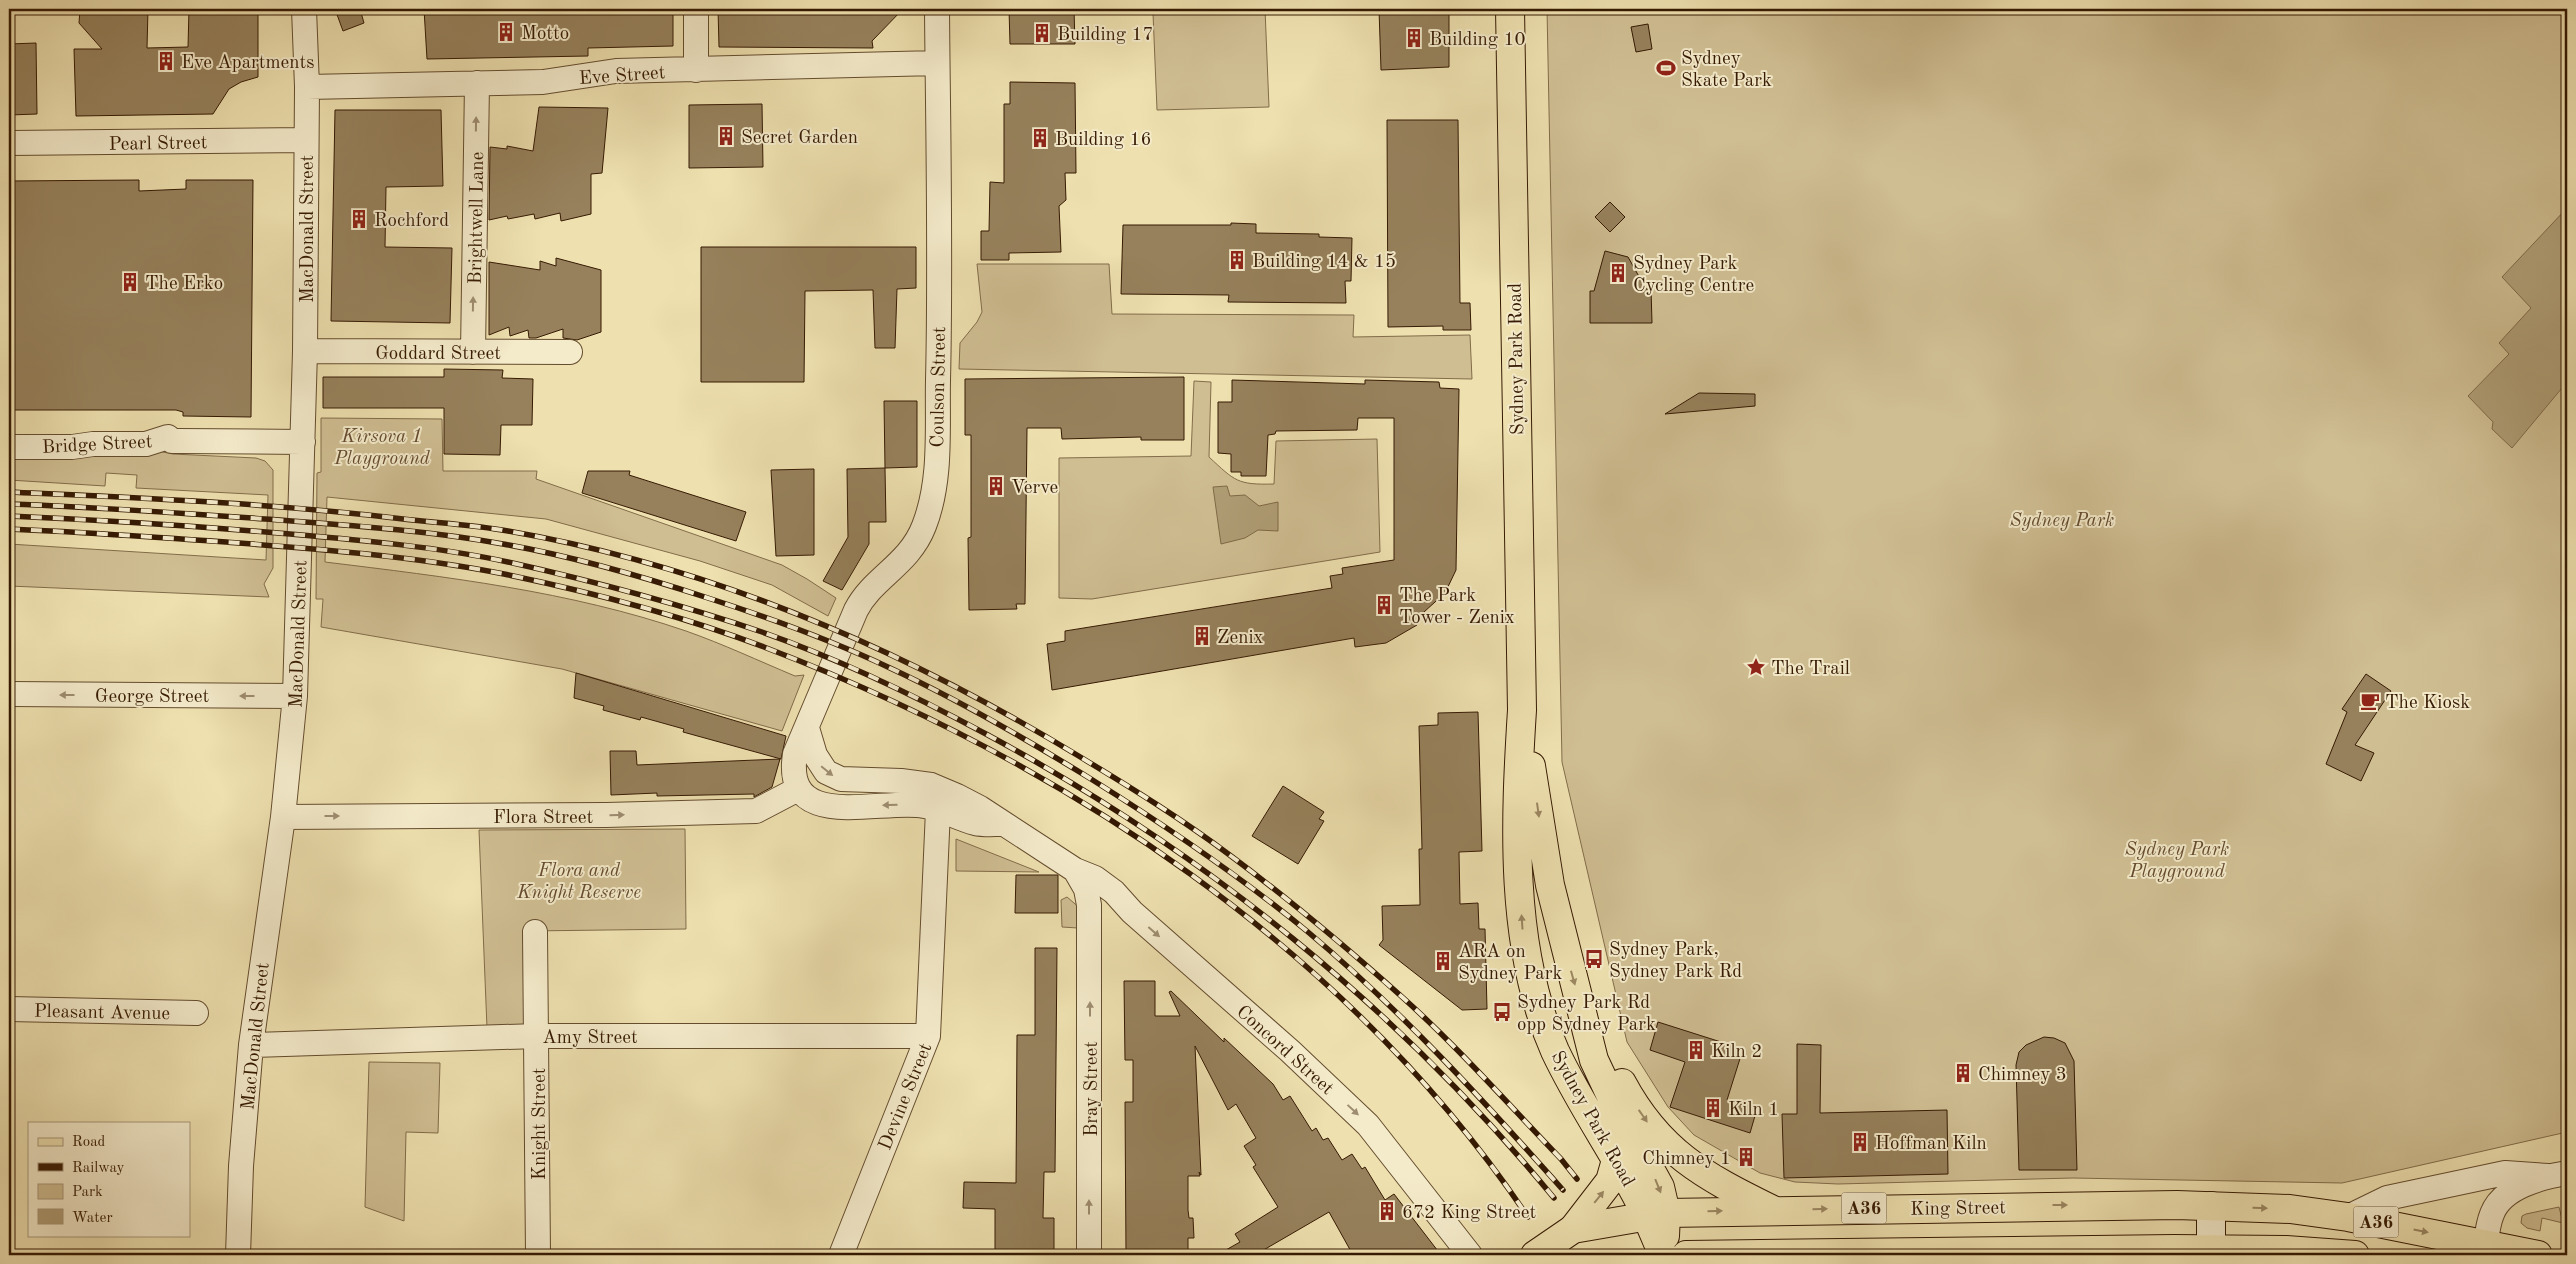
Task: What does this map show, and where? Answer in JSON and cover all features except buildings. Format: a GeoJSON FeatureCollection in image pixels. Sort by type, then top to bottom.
{"type":"FeatureCollection","features":[{"type":"Feature","properties":{"kind":"main road","name":"Sydney Park Road"},"geometry":{"type":"LineString","coordinates":[[1510,9],[1522,710],[1517,777],[1518,848],[1523,937],[1541,1015],[1570,1082],[1616,1160],[1656,1214]]}},
{"type":"Feature","properties":{"kind":"main road","name":"Sydney Park Road"},"geometry":{"type":"LineString","coordinates":[[1522,710],[1550,885],[1594,1060],[1600,1076],[1660,1187],[1656,1214],[1664,1255]]}},
{"type":"Feature","properties":{"kind":"main road","name":"Sydney Park Road"},"geometry":{"type":"LineString","coordinates":[[1583,1014],[1630,1098],[1671,1150],[1699,1171],[1771,1210]]}},
{"type":"Feature","properties":{"kind":"main road"},"geometry":{"type":"LineString","coordinates":[[1573,1229],[1610,1181],[1616,1160]]}},
{"type":"Feature","properties":{"kind":"main road","name":"King Street"},"geometry":{"type":"LineString","coordinates":[[1535,1255],[1573,1229],[1656,1214],[2012,1206],[2211,1206]]}},
{"type":"Feature","properties":{"kind":"main road"},"geometry":{"type":"LineString","coordinates":[[2211,1206],[2213,1252]]}},
{"type":"Feature","properties":{"kind":"main road","name":"A36"},"geometry":{"type":"LineString","coordinates":[[2211,1206],[2290,1209],[2348,1217],[2485,1250],[2538,1255]]}},
{"type":"Feature","properties":{"kind":"main road","name":"A36"},"geometry":{"type":"LineString","coordinates":[[1686,1255],[2286,1250],[2355,1255]]}},
{"type":"Feature","properties":{"kind":"street","name":"MacDonald Street"},"geometry":{"type":"LineString","coordinates":[[238,1255],[241,1166],[252,1045],[283,817],[295,696],[305,351],[307,87],[304,9]]}},
{"type":"Feature","properties":{"kind":"street"},"geometry":{"type":"LineString","coordinates":[[696,9],[696,70]]}},
{"type":"Feature","properties":{"kind":"street","name":"Coulson Street"},"geometry":{"type":"LineString","coordinates":[[798,789],[792,769],[795,754],[861,599],[891,572],[913,546],[923,529],[934,495],[939,338],[937,9]]}},
{"type":"Feature","properties":{"kind":"street","name":"Eve Street"},"geometry":{"type":"LineString","coordinates":[[307,87],[543,82],[616,71],[937,63]]}},
{"type":"Feature","properties":{"kind":"street","name":"Brightwell Lane"},"geometry":{"type":"LineString","coordinates":[[472,352],[476,83]]}},
{"type":"Feature","properties":{"kind":"street","name":"Pearl Street"},"geometry":{"type":"LineString","coordinates":[[9,143],[306,140]]}},
{"type":"Feature","properties":{"kind":"street","name":"Goddard Street"},"geometry":{"type":"LineString","coordinates":[[305,351],[570,352]]}},
{"type":"Feature","properties":{"kind":"street","name":"Bridge Street"},"geometry":{"type":"LineString","coordinates":[[9,446],[72,447],[93,444],[146,444],[168,437],[178,441],[303,442]]}},
{"type":"Feature","properties":{"kind":"street","name":"George Street"},"geometry":{"type":"LineString","coordinates":[[9,694],[295,696]]}},
{"type":"Feature","properties":{"kind":"street"},"geometry":{"type":"LineString","coordinates":[[807,728],[819,764],[826,772],[835,777],[861,781],[901,781],[931,785],[980,808],[1075,870]]}},
{"type":"Feature","properties":{"kind":"street"},"geometry":{"type":"LineString","coordinates":[[798,789],[812,800],[829,806],[918,805],[977,823],[1002,824]]}},
{"type":"Feature","properties":{"kind":"street","name":"Flora Street"},"geometry":{"type":"LineString","coordinates":[[283,817],[587,815],[756,811],[798,789]]}},
{"type":"Feature","properties":{"kind":"street","name":"Devine Street"},"geometry":{"type":"LineString","coordinates":[[841,1255],[928,1036],[938,810]]}},
{"type":"Feature","properties":{"kind":"street","name":"Concord Street"},"geometry":{"type":"LineString","coordinates":[[1075,870],[1095,878],[1114,892],[1132,912],[1290,1051],[1368,1125],[1470,1255]]}},
{"type":"Feature","properties":{"kind":"street","name":"Bray Street"},"geometry":{"type":"LineString","coordinates":[[1075,870],[1088,897],[1090,922],[1089,1255]]}},
{"type":"Feature","properties":{"kind":"street"},"geometry":{"type":"LineString","coordinates":[[1090,922],[1111,911],[1132,912]]}},
{"type":"Feature","properties":{"kind":"street","name":"Knight Street"},"geometry":{"type":"LineString","coordinates":[[535,932],[538,1255]]}},
{"type":"Feature","properties":{"kind":"street","name":"Pleasant Avenue"},"geometry":{"type":"LineString","coordinates":[[9,1009],[196,1013]]}},
{"type":"Feature","properties":{"kind":"street","name":"Amy Street"},"geometry":{"type":"LineString","coordinates":[[252,1045],[537,1036],[928,1036]]}},
{"type":"Feature","properties":{"kind":"street"},"geometry":{"type":"LineString","coordinates":[[2348,1217],[2387,1198],[2460,1182],[2505,1173],[2557,1175]]}},
{"type":"Feature","properties":{"kind":"street"},"geometry":{"type":"LineString","coordinates":[[2485,1250],[2492,1214],[2497,1204],[2507,1194],[2557,1175]]}},
{"type":"Feature","properties":{"kind":"street"},"geometry":{"type":"LineString","coordinates":[[2460,1182],[2474,1186],[2479,1190],[2492,1214]]}},
{"type":"Feature","properties":{"kind":"green space"},"geometry":{"type":"Polygon","coordinates":[[[1265,9],[1269,107],[1157,110],[1153,13],[1265,9]]]}},
{"type":"Feature","properties":{"kind":"green space","name":"Sydney Park"},"geometry":{"type":"Polygon","coordinates":[[[1547,9],[2567,9],[2567,1132],[2342,1183],[2073,1178],[1838,1184],[1795,1182],[1760,1173],[1694,1135],[1668,1107],[1627,1042],[1562,762],[1547,9]]]}},
{"type":"Feature","properties":{"kind":"green space"},"geometry":{"type":"Polygon","coordinates":[[[977,264],[1109,264],[1112,314],[1354,315],[1353,337],[1470,335],[1472,379],[959,369],[960,343],[977,322],[982,312],[977,264]]]}},
{"type":"Feature","properties":{"kind":"green space"},"geometry":{"type":"Polygon","coordinates":[[[1194,381],[1211,382],[1209,457],[1237,480],[1252,484],[1274,484],[1276,441],[1377,439],[1380,552],[1092,599],[1059,598],[1059,458],[1191,456],[1194,381]]]}},
{"type":"Feature","properties":{"kind":"green space","name":"Kirsova 1 Playground"},"geometry":{"type":"Polygon","coordinates":[[[321,418],[442,419],[443,471],[537,471],[536,479],[782,565],[836,598],[828,616],[772,585],[700,561],[546,519],[327,497],[325,562],[507,587],[597,605],[686,631],[795,676],[804,675],[782,731],[562,669],[321,627],[323,599],[316,599],[317,473],[321,472],[321,418]]]}},
{"type":"Feature","properties":{"kind":"green space"},"geometry":{"type":"Polygon","coordinates":[[[158,451],[173,454],[256,458],[265,461],[273,470],[273,568],[264,584],[269,597],[9,586],[9,544],[266,560],[268,495],[136,488],[137,475],[106,473],[105,486],[9,480],[9,456],[158,451]]]}},
{"type":"Feature","properties":{"kind":"green space","name":"Flora and Knight Reserve"},"geometry":{"type":"Polygon","coordinates":[[[685,829],[686,929],[528,931],[529,1027],[487,1028],[479,830],[685,829]]]}},
{"type":"Feature","properties":{"kind":"green space"},"geometry":{"type":"Polygon","coordinates":[[[956,839],[1039,872],[956,871],[956,839]]]}},
{"type":"Feature","properties":{"kind":"green space"},"geometry":{"type":"Polygon","coordinates":[[[1067,897],[1081,909],[1078,928],[1062,927],[1061,900],[1067,897]]]}},
{"type":"Feature","properties":{"kind":"green space"},"geometry":{"type":"Polygon","coordinates":[[[369,1062],[440,1063],[438,1133],[406,1132],[404,1221],[365,1207],[369,1062]]]}},
{"type":"Feature","properties":{"kind":"green space"},"geometry":{"type":"Polygon","coordinates":[[[2559,1207],[2563,1223],[2542,1218],[2540,1231],[2527,1228],[2521,1223],[2522,1216],[2526,1214],[2559,1207]]]}},
{"type":"Feature","properties":{"kind":"water"},"geometry":{"type":"Polygon","coordinates":[[[2567,208],[2567,382],[2512,448],[2492,429],[2493,422],[2468,396],[2509,354],[2499,343],[2531,308],[2502,277],[2567,208]]]}},
{"type":"Feature","properties":{"kind":"water"},"geometry":{"type":"Polygon","coordinates":[[[1227,486],[1230,496],[1245,495],[1259,506],[1278,502],[1278,531],[1258,530],[1245,538],[1221,544],[1213,487],[1227,486]]]}},
{"type":"Feature","properties":{"kind":"railway"},"geometry":{"type":"LineString","coordinates":[[9,492],[255,505],[354,513],[508,531],[583,546],[658,566],[731,589],[803,616],[943,680],[1011,716],[1136,791],[1212,842],[1318,924],[1422,1015],[1502,1096],[1561,1159],[1577,1179]]}},
{"type":"Feature","properties":{"kind":"railway"},"geometry":{"type":"LineString","coordinates":[[9,504],[137,510],[354,526],[444,535],[503,544],[632,574],[777,622],[868,658],[916,680],[967,707],[1067,764],[1175,833],[1256,891],[1308,932],[1408,1024],[1472,1089],[1563,1190]]}},
{"type":"Feature","properties":{"kind":"railway"},"geometry":{"type":"LineString","coordinates":[[9,516],[290,534],[455,552],[540,569],[668,603],[762,632],[848,666],[986,734],[1066,780],[1144,829],[1220,882],[1292,938],[1363,998],[1430,1061],[1493,1128],[1554,1198]]}},
{"type":"Feature","properties":{"kind":"railway"},"geometry":{"type":"LineString","coordinates":[[9,529],[172,538],[331,550],[435,562],[504,574],[570,588],[732,635],[875,693],[984,746],[1090,807],[1191,874],[1286,949],[1375,1031],[1456,1120],[1528,1217]]}},
{"type":"Feature","properties":{"kind":"place","name":"Motto"},"geometry":{"type":"Point","coordinates":[506,32]}},
{"type":"Feature","properties":{"kind":"place","name":"Building 17"},"geometry":{"type":"Point","coordinates":[1042,33]}},
{"type":"Feature","properties":{"kind":"place","name":"Building 10"},"geometry":{"type":"Point","coordinates":[1414,38]}},
{"type":"Feature","properties":{"kind":"place","name":"Eve Apartments"},"geometry":{"type":"Point","coordinates":[166,61]}},
{"type":"Feature","properties":{"kind":"place","name":"Sydney Skate Park"},"geometry":{"type":"Point","coordinates":[1666,68]}},
{"type":"Feature","properties":{"kind":"place","name":"Secret Garden"},"geometry":{"type":"Point","coordinates":[726,136]}},
{"type":"Feature","properties":{"kind":"place","name":"Building 16"},"geometry":{"type":"Point","coordinates":[1040,138]}},
{"type":"Feature","properties":{"kind":"place","name":"Rochford"},"geometry":{"type":"Point","coordinates":[359,219]}},
{"type":"Feature","properties":{"kind":"place","name":"Building 14 & 15"},"geometry":{"type":"Point","coordinates":[1237,260]}},
{"type":"Feature","properties":{"kind":"place","name":"Sydney Park Cycling Centre"},"geometry":{"type":"Point","coordinates":[1618,273]}},
{"type":"Feature","properties":{"kind":"place","name":"The Erko"},"geometry":{"type":"Point","coordinates":[130,282]}},
{"type":"Feature","properties":{"kind":"place","name":"Verve"},"geometry":{"type":"Point","coordinates":[996,486]}},
{"type":"Feature","properties":{"kind":"place","name":"The Park Tower - Zenix"},"geometry":{"type":"Point","coordinates":[1384,605]}},
{"type":"Feature","properties":{"kind":"place","name":"Zenix"},"geometry":{"type":"Point","coordinates":[1202,636]}},
{"type":"Feature","properties":{"kind":"place","name":"The Trail"},"geometry":{"type":"Point","coordinates":[1756,667]}},
{"type":"Feature","properties":{"kind":"place","name":"The Kiosk"},"geometry":{"type":"Point","coordinates":[2370,701]}},
{"type":"Feature","properties":{"kind":"place","name":"Sydney Park, Sydney Park Rd"},"geometry":{"type":"Point","coordinates":[1594,959]}},
{"type":"Feature","properties":{"kind":"place","name":"ARA on Sydney Park"},"geometry":{"type":"Point","coordinates":[1443,961]}},
{"type":"Feature","properties":{"kind":"place","name":"Sydney Park Rd opp Sydney Park"},"geometry":{"type":"Point","coordinates":[1502,1012]}},
{"type":"Feature","properties":{"kind":"place","name":"Kiln 2"},"geometry":{"type":"Point","coordinates":[1696,1050]}},
{"type":"Feature","properties":{"kind":"place","name":"Chimney 3"},"geometry":{"type":"Point","coordinates":[1963,1073]}},
{"type":"Feature","properties":{"kind":"place","name":"Kiln 1"},"geometry":{"type":"Point","coordinates":[1713,1108]}},
{"type":"Feature","properties":{"kind":"place","name":"Hoffman Kiln"},"geometry":{"type":"Point","coordinates":[1860,1142]}},
{"type":"Feature","properties":{"kind":"place","name":"Chimney 1"},"geometry":{"type":"Point","coordinates":[1746,1157]}},
{"type":"Feature","properties":{"kind":"place","name":"672 King Street"},"geometry":{"type":"Point","coordinates":[1387,1211]}},
{"type":"Feature","properties":{"kind":"park label","name":"Sydney Park Playground"},"geometry":{"type":"Point","coordinates":[2177,859]}}]}
